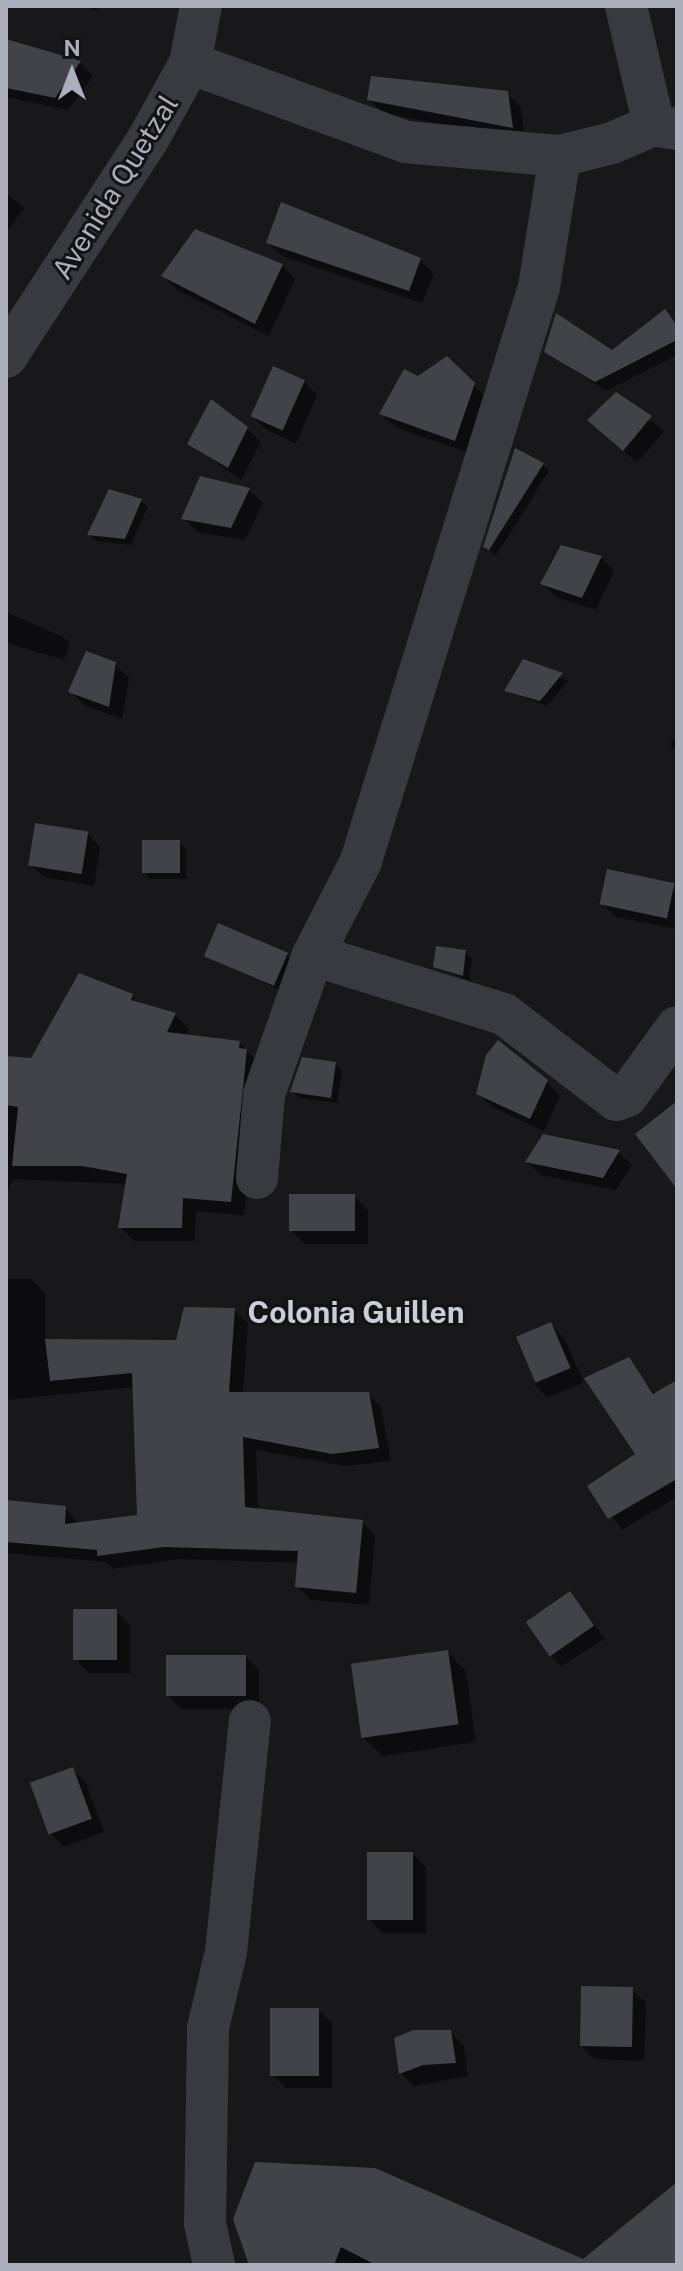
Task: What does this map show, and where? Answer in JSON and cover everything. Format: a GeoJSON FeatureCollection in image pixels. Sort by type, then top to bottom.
{"type":"FeatureCollection","features":[{"type":"Feature","properties":{"kind":"street","name":"Avenida Quetzal"},"geometry":{"type":"LineString","coordinates":[[6,357],[147,141],[190,63],[201,6]]}},
{"type":"Feature","properties":{"kind":"street"},"geometry":{"type":"LineString","coordinates":[[190,63],[406,142],[560,156],[666,127],[626,6]]}},
{"type":"Feature","properties":{"kind":"street"},"geometry":{"type":"LineString","coordinates":[[257,1178],[264,1094],[313,955],[361,861],[539,287],[560,156]]}},
{"type":"Feature","properties":{"kind":"street"},"geometry":{"type":"LineString","coordinates":[[313,955],[504,1014],[616,1100],[627,1096],[677,1027]]}},
{"type":"Feature","properties":{"kind":"street"},"geometry":{"type":"LineString","coordinates":[[214,2265],[205,2223],[208,2028],[226,1952],[250,1721]]}},
{"type":"Feature","properties":{"kind":"building"},"geometry":{"type":"Polygon","coordinates":[[[6,39],[81,61],[55,98],[6,88],[6,39]]]}},
{"type":"Feature","properties":{"kind":"building"},"geometry":{"type":"Polygon","coordinates":[[[371,76],[508,91],[513,128],[367,100],[371,76]]]}},
{"type":"Feature","properties":{"kind":"building"},"geometry":{"type":"Polygon","coordinates":[[[281,202],[421,258],[409,291],[266,243],[281,202]]]}},
{"type":"Feature","properties":{"kind":"building"},"geometry":{"type":"Polygon","coordinates":[[[195,229],[283,264],[255,324],[161,276],[195,229]]]}},
{"type":"Feature","properties":{"kind":"building"},"geometry":{"type":"Polygon","coordinates":[[[665,309],[677,326],[677,340],[595,382],[544,352],[556,313],[612,350],[665,309]]]}},
{"type":"Feature","properties":{"kind":"building"},"geometry":{"type":"Polygon","coordinates":[[[447,356],[475,383],[455,441],[379,414],[404,369],[418,376],[447,356]]]}},
{"type":"Feature","properties":{"kind":"building"},"geometry":{"type":"Polygon","coordinates":[[[273,366],[305,380],[283,430],[251,416],[273,366]]]}},
{"type":"Feature","properties":{"kind":"building"},"geometry":{"type":"Polygon","coordinates":[[[616,392],[652,416],[623,451],[587,420],[616,392]]]}},
{"type":"Feature","properties":{"kind":"building"},"geometry":{"type":"Polygon","coordinates":[[[211,399],[248,427],[228,468],[187,444],[211,399]]]}},
{"type":"Feature","properties":{"kind":"building"},"geometry":{"type":"Polygon","coordinates":[[[515,448],[544,463],[489,550],[483,547],[515,448]]]}},
{"type":"Feature","properties":{"kind":"building"},"geometry":{"type":"Polygon","coordinates":[[[200,476],[250,488],[231,528],[181,519],[200,476]]]}},
{"type":"Feature","properties":{"kind":"building"},"geometry":{"type":"Polygon","coordinates":[[[109,489],[142,499],[125,539],[87,535],[109,489]]]}},
{"type":"Feature","properties":{"kind":"building"},"geometry":{"type":"Polygon","coordinates":[[[561,545],[602,556],[582,598],[540,584],[561,545]]]}},
{"type":"Feature","properties":{"kind":"building"},"geometry":{"type":"Polygon","coordinates":[[[86,651],[116,662],[109,707],[68,692],[86,651]]]}},
{"type":"Feature","properties":{"kind":"building"},"geometry":{"type":"Polygon","coordinates":[[[523,659],[563,673],[540,701],[504,691],[523,659]]]}},
{"type":"Feature","properties":{"kind":"building"},"geometry":{"type":"Polygon","coordinates":[[[35,823],[88,831],[82,874],[28,865],[35,823]]]}},
{"type":"Feature","properties":{"kind":"building"},"geometry":{"type":"Polygon","coordinates":[[[142,840],[180,840],[180,873],[142,873],[142,840]]]}},
{"type":"Feature","properties":{"kind":"building"},"geometry":{"type":"Polygon","coordinates":[[[607,869],[674,883],[667,919],[600,904],[607,869]]]}},
{"type":"Feature","properties":{"kind":"building"},"geometry":{"type":"Polygon","coordinates":[[[218,923],[288,953],[274,986],[204,956],[218,923]]]}},
{"type":"Feature","properties":{"kind":"building"},"geometry":{"type":"Polygon","coordinates":[[[436,946],[466,950],[463,976],[433,967],[436,946]]]}},
{"type":"Feature","properties":{"kind":"building"},"geometry":{"type":"Polygon","coordinates":[[[79,973],[133,994],[131,1000],[176,1013],[167,1032],[240,1041],[239,1048],[247,1049],[231,1202],[183,1198],[182,1228],[118,1228],[127,1174],[82,1166],[12,1166],[18,1107],[6,1105],[6,1056],[31,1058],[79,973]]]}},
{"type":"Feature","properties":{"kind":"building"},"geometry":{"type":"Polygon","coordinates":[[[498,1040],[548,1080],[530,1119],[476,1094],[486,1055],[498,1040]]]}},
{"type":"Feature","properties":{"kind":"building"},"geometry":{"type":"Polygon","coordinates":[[[302,1057],[336,1062],[331,1098],[290,1092],[302,1057]]]}},
{"type":"Feature","properties":{"kind":"building"},"geometry":{"type":"Polygon","coordinates":[[[677,1101],[677,1189],[635,1134],[677,1101]]]}},
{"type":"Feature","properties":{"kind":"building"},"geometry":{"type":"Polygon","coordinates":[[[543,1134],[620,1150],[603,1178],[525,1162],[543,1134]]]}},
{"type":"Feature","properties":{"kind":"building"},"geometry":{"type":"Polygon","coordinates":[[[289,1194],[355,1194],[355,1231],[289,1231],[289,1194]]]}},
{"type":"Feature","properties":{"kind":"building"},"geometry":{"type":"Polygon","coordinates":[[[184,1307],[235,1308],[229,1392],[369,1392],[379,1448],[332,1454],[243,1437],[245,1507],[363,1520],[356,1593],[295,1587],[298,1551],[164,1547],[97,1556],[97,1550],[6,1542],[6,1500],[66,1506],[65,1524],[137,1515],[132,1373],[50,1381],[45,1339],[176,1340],[184,1307]]]}},
{"type":"Feature","properties":{"kind":"building"},"geometry":{"type":"Polygon","coordinates":[[[551,1322],[571,1368],[536,1383],[516,1337],[551,1322]]]}},
{"type":"Feature","properties":{"kind":"building"},"geometry":{"type":"Polygon","coordinates":[[[629,1357],[653,1394],[677,1380],[677,1479],[608,1519],[587,1486],[635,1454],[584,1378],[629,1357]]]}},
{"type":"Feature","properties":{"kind":"building"},"geometry":{"type":"Polygon","coordinates":[[[570,1591],[594,1625],[550,1656],[526,1622],[570,1591]]]}},
{"type":"Feature","properties":{"kind":"building"},"geometry":{"type":"Polygon","coordinates":[[[73,1609],[117,1609],[117,1660],[73,1660],[73,1609]]]}},
{"type":"Feature","properties":{"kind":"building"},"geometry":{"type":"Polygon","coordinates":[[[448,1650],[458,1724],[361,1738],[351,1664],[448,1650]]]}},
{"type":"Feature","properties":{"kind":"building"},"geometry":{"type":"Polygon","coordinates":[[[166,1655],[246,1655],[246,1696],[166,1696],[166,1655]]]}},
{"type":"Feature","properties":{"kind":"building"},"geometry":{"type":"Polygon","coordinates":[[[73,1767],[92,1819],[49,1834],[30,1783],[73,1767]]]}},
{"type":"Feature","properties":{"kind":"building"},"geometry":{"type":"Polygon","coordinates":[[[367,1852],[413,1852],[413,1920],[367,1920],[367,1852]]]}},
{"type":"Feature","properties":{"kind":"building"},"geometry":{"type":"Polygon","coordinates":[[[581,1986],[633,1987],[632,2047],[580,2046],[581,1986]]]}},
{"type":"Feature","properties":{"kind":"building"},"geometry":{"type":"Polygon","coordinates":[[[270,2008],[319,2008],[319,2076],[270,2076],[270,2008]]]}},
{"type":"Feature","properties":{"kind":"building"},"geometry":{"type":"Polygon","coordinates":[[[413,2030],[451,2030],[456,2063],[423,2065],[399,2074],[394,2038],[413,2030]]]}},
{"type":"Feature","properties":{"kind":"building"},"geometry":{"type":"Polygon","coordinates":[[[255,2162],[375,2168],[583,2259],[677,2182],[677,2265],[376,2265],[341,2247],[334,2265],[249,2265],[233,2219],[255,2162]]]}},
{"type":"Feature","properties":{"kind":"district","name":"Colonia Guillen"},"geometry":{"type":"Point","coordinates":[356,1312]}}]}
